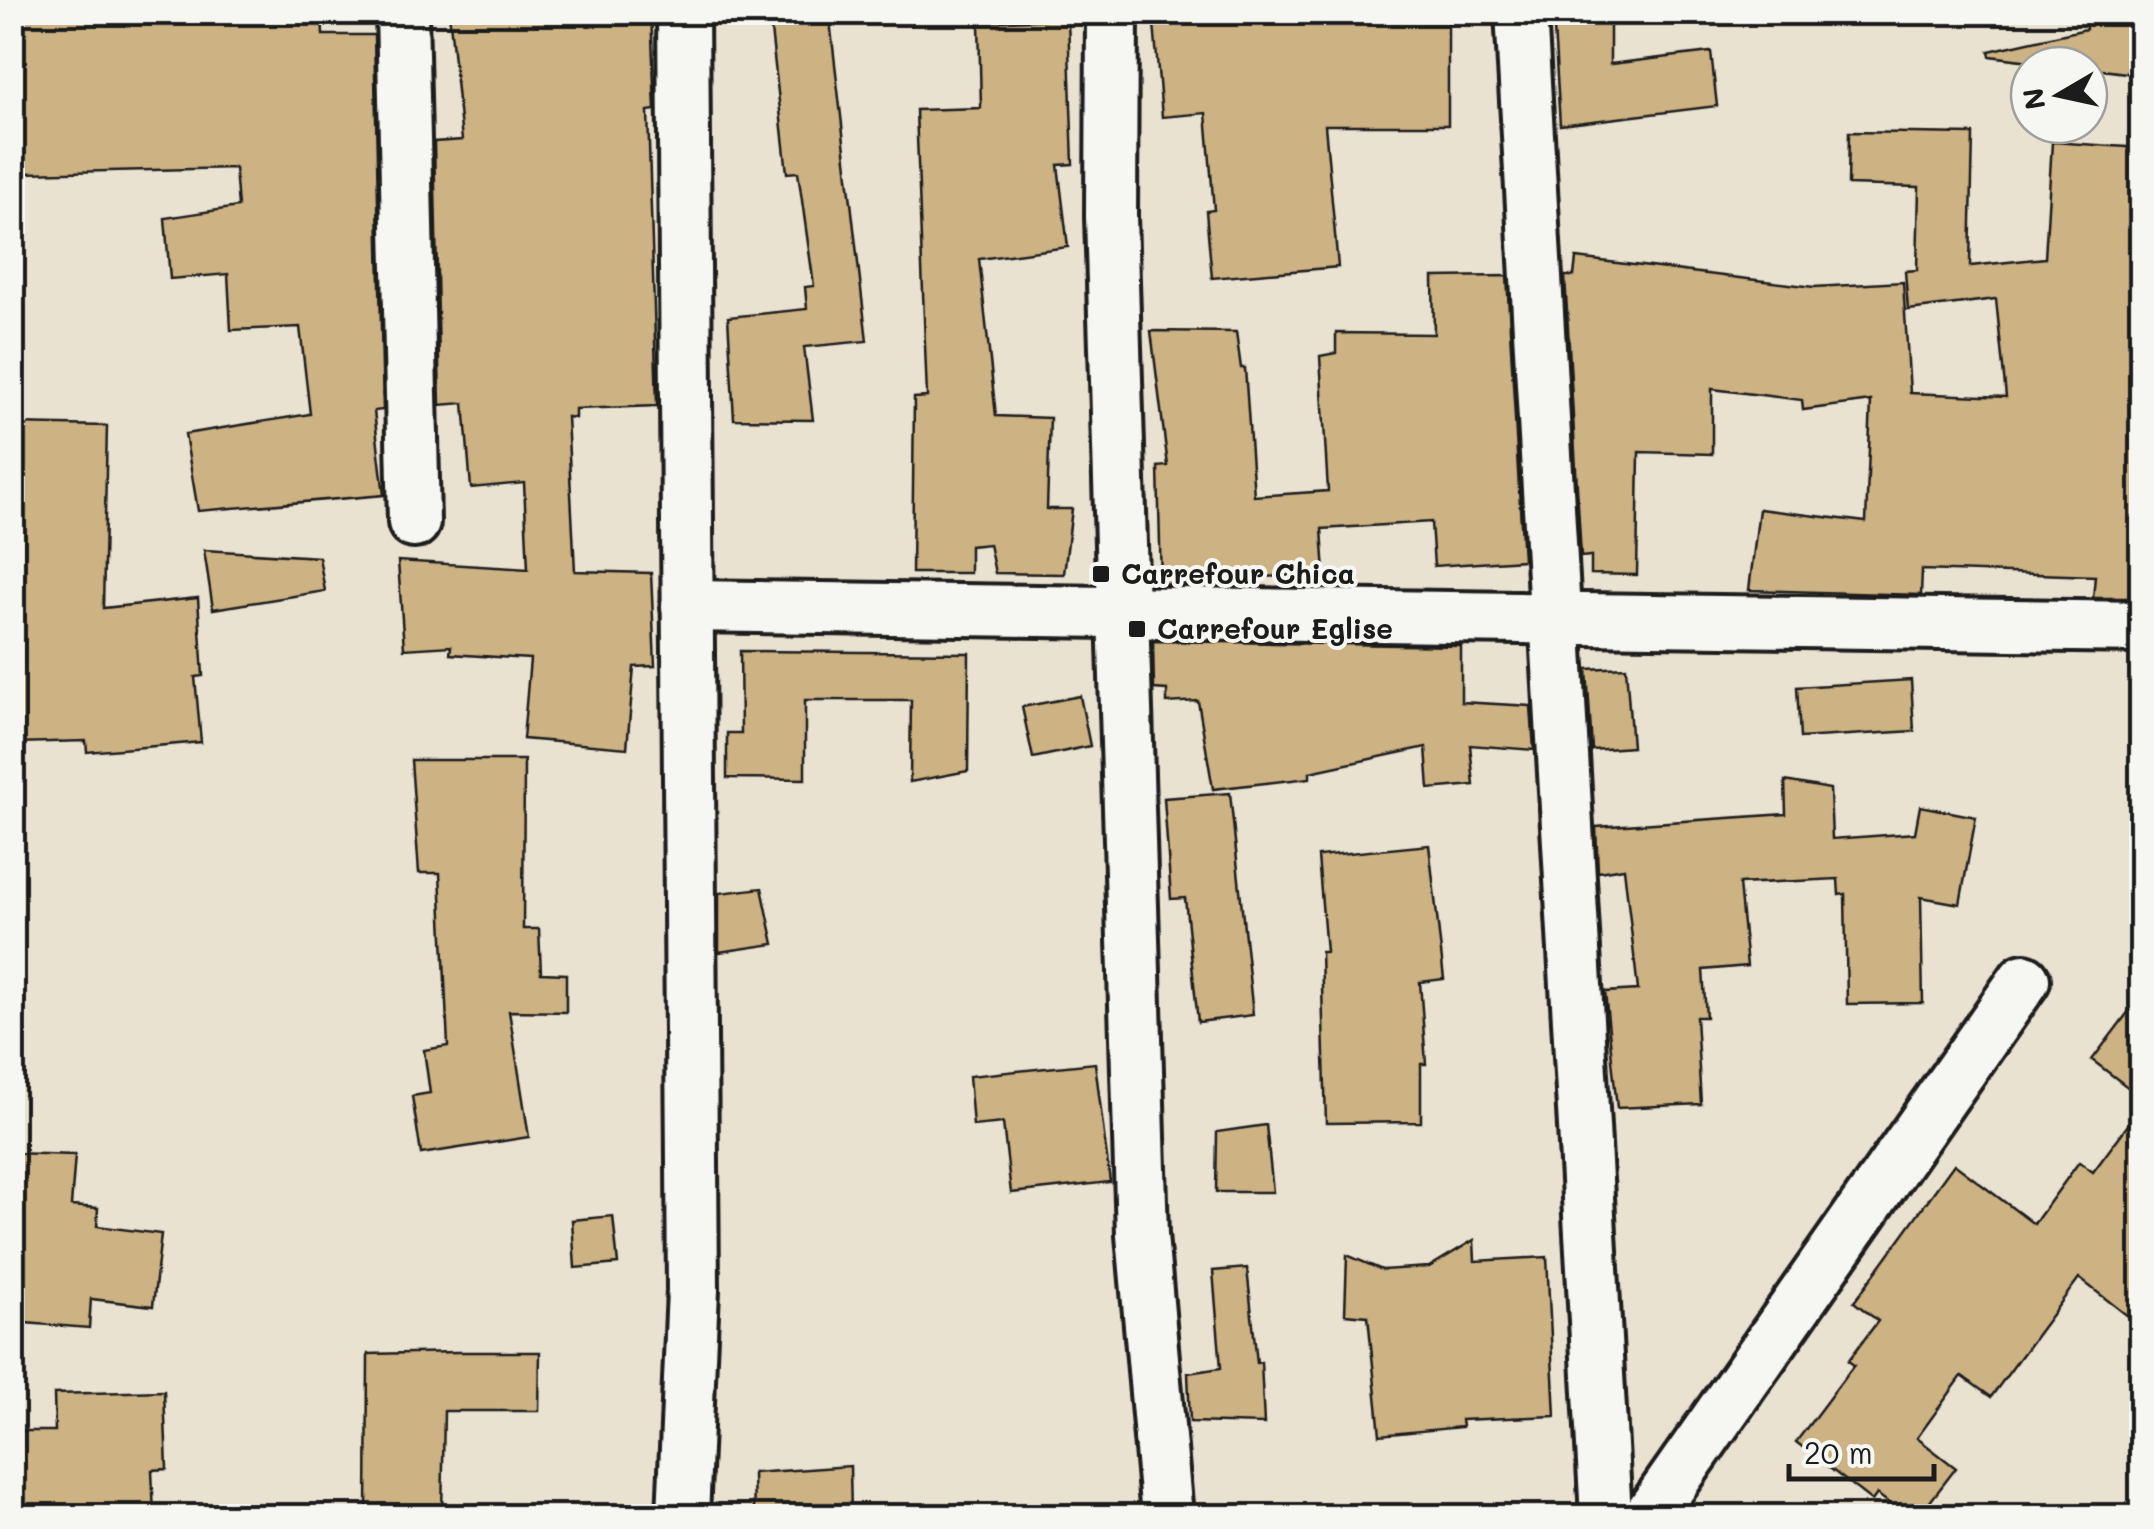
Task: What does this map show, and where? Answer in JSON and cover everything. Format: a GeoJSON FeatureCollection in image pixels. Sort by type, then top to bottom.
{"type":"FeatureCollection","features":[{"type":"Feature","properties":{"kind":"street"},"geometry":{"type":"LineString","coordinates":[[402,12],[414,522]]}},
{"type":"Feature","properties":{"kind":"street"},"geometry":{"type":"LineString","coordinates":[[683,12],[692,1290],[683,1516]]}},
{"type":"Feature","properties":{"kind":"street"},"geometry":{"type":"LineString","coordinates":[[1112,12],[1111,216],[1133,839],[1142,1235],[1167,1516]]}},
{"type":"Feature","properties":{"kind":"street"},"geometry":{"type":"LineString","coordinates":[[1521,12],[1552,617],[1606,1516]]}},
{"type":"Feature","properties":{"kind":"street"},"geometry":{"type":"LineString","coordinates":[[687,606],[2142,627]]}},
{"type":"Feature","properties":{"kind":"street"},"geometry":{"type":"LineString","coordinates":[[1648,1516],[2024,980]]}},
{"type":"Feature","properties":{"kind":"building"},"geometry":{"type":"Polygon","coordinates":[[[12,12],[322,12],[323,35],[374,35],[383,410],[374,411],[384,495],[198,511],[185,434],[310,414],[300,327],[231,330],[228,274],[170,279],[165,218],[238,207],[235,168],[25,173],[12,12]]]}},
{"type":"Feature","properties":{"kind":"building"},"geometry":{"type":"Polygon","coordinates":[[[449,12],[651,12],[655,110],[648,111],[657,406],[575,409],[575,418],[567,417],[575,571],[651,573],[655,666],[634,667],[627,748],[523,739],[530,659],[450,654],[451,646],[404,649],[398,561],[528,569],[524,483],[471,488],[464,403],[440,405],[434,142],[462,140],[449,12]]]}},
{"type":"Feature","properties":{"kind":"building"},"geometry":{"type":"Polygon","coordinates":[[[769,12],[829,12],[867,341],[804,347],[813,420],[734,419],[728,317],[807,309],[805,287],[814,286],[798,172],[787,173],[769,12]]]}},
{"type":"Feature","properties":{"kind":"building"},"geometry":{"type":"Polygon","coordinates":[[[1153,12],[1448,12],[1448,125],[1325,125],[1338,267],[1212,278],[1206,211],[1214,210],[1206,113],[1162,117],[1153,12]]]}},
{"type":"Feature","properties":{"kind":"building"},"geometry":{"type":"Polygon","coordinates":[[[1553,12],[1610,12],[1610,64],[1711,52],[1717,106],[1560,125],[1553,12]]]}},
{"type":"Feature","properties":{"kind":"building"},"geometry":{"type":"Polygon","coordinates":[[[2084,12],[2142,12],[2142,75],[2109,71],[2109,45],[2015,45],[2086,29],[2084,12]]]}},
{"type":"Feature","properties":{"kind":"building"},"geometry":{"type":"Polygon","coordinates":[[[1068,19],[1073,164],[1058,165],[1068,247],[979,259],[996,416],[1050,418],[1047,509],[1072,509],[1064,574],[995,573],[989,544],[970,546],[970,573],[912,573],[914,398],[927,397],[916,110],[981,108],[979,22],[1068,19]]]}},
{"type":"Feature","properties":{"kind":"building"},"geometry":{"type":"Polygon","coordinates":[[[2009,46],[2009,58],[1990,56],[1989,51],[2009,46]]]}},
{"type":"Feature","properties":{"kind":"building"},"geometry":{"type":"Polygon","coordinates":[[[1849,132],[1973,134],[1970,266],[2045,258],[2052,145],[2142,148],[2142,598],[2093,598],[2095,576],[1922,570],[1921,595],[1749,590],[1759,509],[1866,522],[1871,401],[1803,410],[1802,400],[1712,389],[1712,454],[1639,452],[1637,575],[1591,574],[1591,556],[1581,557],[1565,276],[1574,276],[1576,258],[1814,287],[1903,282],[1910,393],[2006,397],[1996,299],[1908,310],[1905,271],[1917,270],[1919,187],[1848,185],[1849,132]]]}},
{"type":"Feature","properties":{"kind":"building"},"geometry":{"type":"Polygon","coordinates":[[[1507,276],[1523,560],[1434,566],[1431,522],[1322,529],[1325,573],[1161,584],[1158,467],[1168,466],[1151,331],[1236,332],[1241,368],[1245,368],[1254,496],[1328,491],[1320,356],[1336,353],[1336,333],[1434,334],[1433,277],[1507,276]]]}},
{"type":"Feature","properties":{"kind":"building"},"geometry":{"type":"Polygon","coordinates":[[[12,424],[107,426],[103,608],[198,598],[203,676],[195,677],[201,742],[87,752],[86,741],[15,743],[12,424]]]}},
{"type":"Feature","properties":{"kind":"building"},"geometry":{"type":"Polygon","coordinates":[[[204,550],[319,557],[325,591],[213,609],[204,550]]]}},
{"type":"Feature","properties":{"kind":"building"},"geometry":{"type":"Polygon","coordinates":[[[1153,641],[1461,646],[1461,702],[1531,706],[1534,750],[1470,745],[1474,785],[1429,789],[1426,747],[1310,772],[1310,778],[1213,789],[1198,701],[1167,703],[1167,690],[1154,689],[1153,641]]]}},
{"type":"Feature","properties":{"kind":"building"},"geometry":{"type":"Polygon","coordinates":[[[740,651],[969,653],[968,771],[910,782],[911,700],[805,700],[805,779],[727,778],[727,733],[741,733],[740,651]]]}},
{"type":"Feature","properties":{"kind":"building"},"geometry":{"type":"Polygon","coordinates":[[[1626,667],[1632,747],[1592,750],[1587,669],[1626,667]]]}},
{"type":"Feature","properties":{"kind":"building"},"geometry":{"type":"Polygon","coordinates":[[[1911,680],[1914,731],[1800,738],[1797,687],[1911,680]]]}},
{"type":"Feature","properties":{"kind":"building"},"geometry":{"type":"Polygon","coordinates":[[[1080,696],[1090,746],[1033,758],[1022,707],[1080,696]]]}},
{"type":"Feature","properties":{"kind":"building"},"geometry":{"type":"Polygon","coordinates":[[[411,760],[524,760],[523,929],[539,929],[541,973],[566,974],[566,1012],[509,1011],[529,1137],[421,1154],[412,1096],[430,1093],[424,1050],[448,1046],[440,873],[419,873],[411,760]]]}},
{"type":"Feature","properties":{"kind":"building"},"geometry":{"type":"Polygon","coordinates":[[[1785,781],[1830,789],[1832,839],[1915,833],[1920,806],[1976,817],[1960,904],[1921,897],[1923,1003],[1847,1004],[1845,894],[1839,895],[1838,879],[1739,884],[1747,966],[1703,970],[1706,1017],[1696,1017],[1701,1104],[1617,1108],[1605,992],[1638,990],[1624,868],[1598,872],[1596,827],[1786,814],[1785,781]]]}},
{"type":"Feature","properties":{"kind":"building"},"geometry":{"type":"Polygon","coordinates":[[[1230,793],[1253,1015],[1198,1022],[1185,898],[1171,899],[1164,798],[1230,793]]]}},
{"type":"Feature","properties":{"kind":"building"},"geometry":{"type":"Polygon","coordinates":[[[1429,845],[1444,979],[1420,982],[1426,1064],[1421,1064],[1421,1122],[1326,1123],[1321,952],[1326,952],[1318,856],[1429,845]]]}},
{"type":"Feature","properties":{"kind":"building"},"geometry":{"type":"Polygon","coordinates":[[[762,888],[774,944],[719,952],[719,893],[762,888]]]}},
{"type":"Feature","properties":{"kind":"building"},"geometry":{"type":"Polygon","coordinates":[[[2142,994],[2142,1098],[2092,1060],[2142,994]]]}},
{"type":"Feature","properties":{"kind":"building"},"geometry":{"type":"Polygon","coordinates":[[[1095,1063],[1110,1182],[1011,1193],[1003,1123],[973,1126],[969,1076],[1095,1063]]]}},
{"type":"Feature","properties":{"kind":"building"},"geometry":{"type":"Polygon","coordinates":[[[2142,1106],[2142,1327],[2079,1278],[1991,1397],[1962,1376],[1917,1438],[1956,1468],[1919,1516],[1906,1516],[1877,1494],[1872,1501],[1796,1442],[1854,1365],[1848,1361],[1878,1321],[1854,1302],[1954,1164],[2034,1224],[2079,1162],[2093,1172],[2142,1106]]]}},
{"type":"Feature","properties":{"kind":"building"},"geometry":{"type":"Polygon","coordinates":[[[1266,1125],[1273,1192],[1216,1192],[1217,1132],[1266,1125]]]}},
{"type":"Feature","properties":{"kind":"building"},"geometry":{"type":"Polygon","coordinates":[[[12,1153],[75,1155],[71,1206],[98,1208],[97,1226],[161,1234],[153,1306],[91,1299],[89,1328],[12,1322],[19,1197],[12,1197],[12,1153]]]}},
{"type":"Feature","properties":{"kind":"building"},"geometry":{"type":"Polygon","coordinates":[[[613,1216],[618,1264],[575,1268],[572,1220],[613,1216]]]}},
{"type":"Feature","properties":{"kind":"building"},"geometry":{"type":"Polygon","coordinates":[[[1474,1240],[1475,1261],[1547,1257],[1555,1416],[1461,1420],[1462,1427],[1380,1435],[1368,1316],[1345,1314],[1347,1255],[1382,1270],[1429,1267],[1474,1240]]]}},
{"type":"Feature","properties":{"kind":"building"},"geometry":{"type":"Polygon","coordinates":[[[1247,1268],[1257,1363],[1261,1362],[1264,1424],[1190,1422],[1188,1373],[1221,1368],[1213,1271],[1247,1268]]]}},
{"type":"Feature","properties":{"kind":"building"},"geometry":{"type":"Polygon","coordinates":[[[540,1352],[539,1411],[444,1411],[442,1516],[367,1516],[368,1354],[540,1352]]]}},
{"type":"Feature","properties":{"kind":"building"},"geometry":{"type":"Polygon","coordinates":[[[164,1391],[167,1469],[152,1470],[154,1516],[12,1516],[12,1431],[55,1431],[54,1394],[164,1391]]]}},
{"type":"Feature","properties":{"kind":"building"},"geometry":{"type":"Polygon","coordinates":[[[850,1466],[851,1516],[754,1516],[753,1473],[850,1466]]]}},
{"type":"Feature","properties":{"kind":"place","name":"Carrefour Chica"},"geometry":{"type":"Point","coordinates":[1101,574]}},
{"type":"Feature","properties":{"kind":"place","name":"Carrefour Eglise"},"geometry":{"type":"Point","coordinates":[1137,629]}}]}
